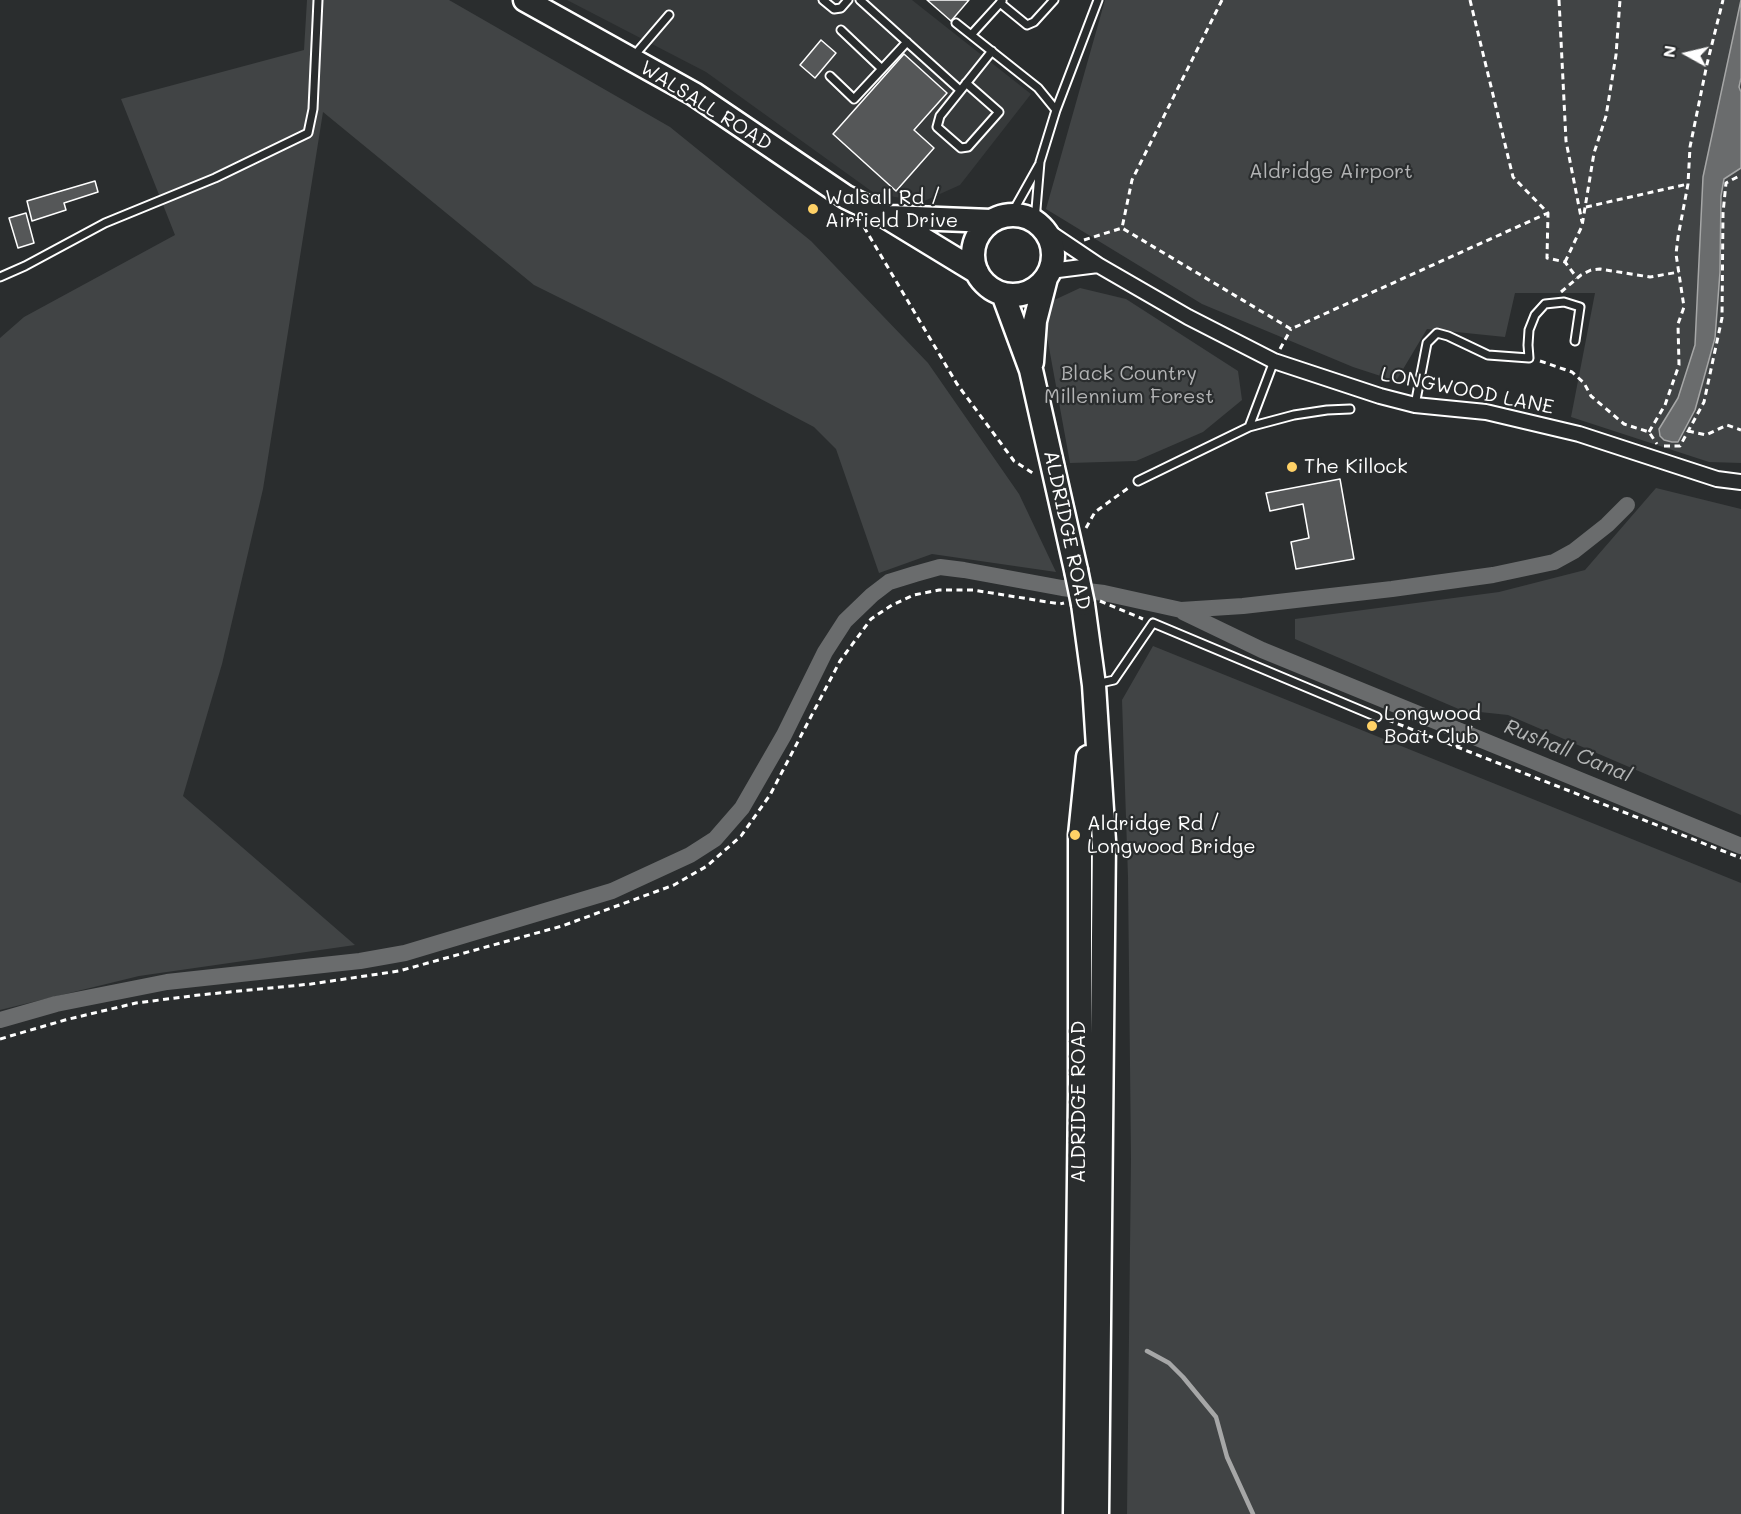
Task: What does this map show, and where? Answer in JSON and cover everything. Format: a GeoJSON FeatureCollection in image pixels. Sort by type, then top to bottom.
{"type":"FeatureCollection","features":[{"type":"Feature","properties":{"kind":"main road","name":"WALSALL ROAD"},"geometry":{"type":"LineString","coordinates":[[525,0],[694,94],[846,197],[885,216],[977,272]]}},
{"type":"Feature","properties":{"kind":"main road"},"geometry":{"type":"LineString","coordinates":[[1018,215],[1039,225],[1053,247],[1048,275],[1029,292],[1015,295],[1003,294],[987,285],[977,272],[974,258],[976,241],[984,228],[1001,218],[1018,215]]}},
{"type":"Feature","properties":{"kind":"main road","name":"WALSALL ROAD"},"geometry":{"type":"LineString","coordinates":[[885,216],[1001,218]]}},
{"type":"Feature","properties":{"kind":"main road","name":"ALDRIDGE ROAD"},"geometry":{"type":"LineString","coordinates":[[1031,370],[1035,321],[1048,275]]}},
{"type":"Feature","properties":{"kind":"main road","name":"ALDRIDGE ROAD"},"geometry":{"type":"LineString","coordinates":[[1003,294],[1031,370],[1059,489],[1076,570],[1094,688],[1104,841],[1097,1514]]}},
{"type":"Feature","properties":{"kind":"main road","name":"ALDRIDGE ROAD"},"geometry":{"type":"LineString","coordinates":[[1075,1514],[1080,1095],[1080,836],[1094,688]]}},
{"type":"Feature","properties":{"kind":"main road"},"geometry":{"type":"LineString","coordinates":[[1075,1488],[1098,1487]]}},
{"type":"Feature","properties":{"kind":"street","name":"LONGWOOD LANE"},"geometry":{"type":"LineString","coordinates":[[1039,225],[1098,265],[1188,317],[1274,361],[1380,396],[1415,405],[1486,412],[1579,434],[1717,479],[1741,482]]}},
{"type":"Feature","properties":{"kind":"street"},"geometry":{"type":"LineString","coordinates":[[1048,275],[1098,265]]}},
{"type":"Feature","properties":{"kind":"lane"},"geometry":{"type":"LineString","coordinates":[[0,277],[105,223],[215,178],[308,133],[313,109],[318,0]]}},
{"type":"Feature","properties":{"kind":"lane"},"geometry":{"type":"LineString","coordinates":[[823,0],[834,9],[841,8],[848,0]]}},
{"type":"Feature","properties":{"kind":"lane"},"geometry":{"type":"LineString","coordinates":[[860,0],[960,90]]}},
{"type":"Feature","properties":{"kind":"lane"},"geometry":{"type":"LineString","coordinates":[[971,35],[1001,1],[1027,25],[1034,22],[1054,0]]}},
{"type":"Feature","properties":{"kind":"lane"},"geometry":{"type":"LineString","coordinates":[[1039,225],[1040,162],[1056,110],[1098,0]]}},
{"type":"Feature","properties":{"kind":"lane"},"geometry":{"type":"LineString","coordinates":[[631,59],[669,15]]}},
{"type":"Feature","properties":{"kind":"lane"},"geometry":{"type":"LineString","coordinates":[[956,23],[1038,88],[1056,110]]}},
{"type":"Feature","properties":{"kind":"lane"},"geometry":{"type":"LineString","coordinates":[[841,30],[882,69]]}},
{"type":"Feature","properties":{"kind":"lane"},"geometry":{"type":"LineString","coordinates":[[830,76],[854,99],[907,42]]}},
{"type":"Feature","properties":{"kind":"lane"},"geometry":{"type":"LineString","coordinates":[[966,83],[999,112],[968,147],[961,148],[937,127],[940,116],[960,90],[992,51]]}},
{"type":"Feature","properties":{"kind":"lane"},"geometry":{"type":"LineString","coordinates":[[1001,218],[1040,162]]}},
{"type":"Feature","properties":{"kind":"lane"},"geometry":{"type":"LineString","coordinates":[[1415,405],[1427,343],[1437,333],[1488,355],[1530,358],[1529,330],[1535,315],[1545,304],[1563,302],[1580,307],[1575,341]]}},
{"type":"Feature","properties":{"kind":"lane"},"geometry":{"type":"LineString","coordinates":[[1249,427],[1274,361]]}},
{"type":"Feature","properties":{"kind":"lane"},"geometry":{"type":"LineString","coordinates":[[1137,481],[1249,427],[1294,415],[1350,409]]}},
{"type":"Feature","properties":{"kind":"lane"},"geometry":{"type":"LineString","coordinates":[[1094,688],[1114,680],[1153,623],[1377,717]]}},
{"type":"Feature","properties":{"kind":"path"},"geometry":{"type":"LineString","coordinates":[[1122,228],[1132,180],[1222,0]]}},
{"type":"Feature","properties":{"kind":"path"},"geometry":{"type":"LineString","coordinates":[[1470,0],[1513,177],[1548,213],[1547,258],[1565,262],[1577,278]]}},
{"type":"Feature","properties":{"kind":"path"},"geometry":{"type":"LineString","coordinates":[[1558,0],[1566,141],[1582,226]]}},
{"type":"Feature","properties":{"kind":"path"},"geometry":{"type":"LineString","coordinates":[[1565,262],[1582,226],[1594,153],[1606,116],[1616,56],[1620,0]]}},
{"type":"Feature","properties":{"kind":"path"},"geometry":{"type":"LineString","coordinates":[[1649,432],[1665,405],[1679,365],[1678,324],[1684,307],[1676,254],[1688,184],[1690,147],[1723,0]]}},
{"type":"Feature","properties":{"kind":"path"},"geometry":{"type":"LineString","coordinates":[[1530,358],[1572,372],[1584,382],[1591,396],[1624,424],[1649,432],[1655,443],[1663,446],[1680,446],[1704,402],[1722,318],[1723,213],[1726,183],[1741,176]]}},
{"type":"Feature","properties":{"kind":"path"},"geometry":{"type":"LineString","coordinates":[[1586,207],[1688,184]]}},
{"type":"Feature","properties":{"kind":"path"},"geometry":{"type":"LineString","coordinates":[[1274,361],[1291,329],[1548,213]]}},
{"type":"Feature","properties":{"kind":"path"},"geometry":{"type":"LineString","coordinates":[[864,226],[957,384],[1014,461],[1059,489]]}},
{"type":"Feature","properties":{"kind":"path"},"geometry":{"type":"LineString","coordinates":[[1068,245],[1122,228],[1291,329]]}},
{"type":"Feature","properties":{"kind":"path"},"geometry":{"type":"LineString","coordinates":[[1545,304],[1577,278],[1591,270],[1600,268],[1650,277],[1679,272]]}},
{"type":"Feature","properties":{"kind":"path"},"geometry":{"type":"LineString","coordinates":[[1688,431],[1706,435],[1727,425],[1741,430]]}},
{"type":"Feature","properties":{"kind":"path"},"geometry":{"type":"LineString","coordinates":[[1083,535],[1095,512],[1137,481]]}},
{"type":"Feature","properties":{"kind":"path"},"geometry":{"type":"LineString","coordinates":[[0,1039],[136,1003],[199,994],[311,984],[399,971],[552,929],[674,885],[707,866],[741,836],[770,795],[840,662],[871,619],[892,605],[914,595],[939,590],[973,590],[1060,604],[1104,601],[1153,623]]}},
{"type":"Feature","properties":{"kind":"path"},"geometry":{"type":"LineString","coordinates":[[1377,717],[1741,858]]}},
{"type":"Feature","properties":{"kind":"path"},"geometry":{"type":"LineString","coordinates":[[1456,747],[1465,740],[1472,724]]}},
{"type":"Feature","properties":{"kind":"shaded area"},"geometry":{"type":"Polygon","coordinates":[[[567,0],[912,0],[1031,94],[960,185],[922,202],[874,193],[706,72],[567,0]]]}},
{"type":"Feature","properties":{"kind":"shaded area"},"geometry":{"type":"Polygon","coordinates":[[[1741,0],[1739,87],[1741,92],[1741,168],[1724,179],[1721,196],[1720,272],[1715,338],[1695,410],[1678,442],[1672,442],[1660,436],[1659,429],[1678,398],[1695,345],[1703,177],[1741,0]]]}},
{"type":"Feature","properties":{"kind":"green space"},"geometry":{"type":"Polygon","coordinates":[[[307,0],[449,0],[670,127],[811,241],[928,363],[1019,494],[1056,572],[932,554],[879,573],[836,449],[814,427],[534,285],[323,112],[263,489],[222,664],[183,796],[355,945],[139,976],[0,1010],[0,338],[24,317],[175,235],[121,99],[304,50],[307,0]]]}},
{"type":"Feature","properties":{"kind":"green space","name":"Aldridge Airport"},"geometry":{"type":"Polygon","coordinates":[[[1105,0],[1741,0],[1741,463],[1709,462],[1571,417],[1595,293],[1515,293],[1505,337],[1427,329],[1396,381],[1353,367],[1202,304],[1046,209],[1105,0]]]}},
{"type":"Feature","properties":{"kind":"green space","name":"Black Country Millennium Forest"},"geometry":{"type":"Polygon","coordinates":[[[1080,288],[1126,299],[1238,371],[1242,400],[1203,432],[1136,461],[1070,463],[1046,331],[1050,302],[1080,288]]]}},
{"type":"Feature","properties":{"kind":"green space"},"geometry":{"type":"Polygon","coordinates":[[[1656,488],[1741,509],[1741,815],[1508,715],[1461,710],[1295,639],[1295,619],[1499,592],[1585,570],[1656,488]]]}},
{"type":"Feature","properties":{"kind":"green space"},"geometry":{"type":"Polygon","coordinates":[[[1153,646],[1741,883],[1741,1514],[1127,1514],[1131,1159],[1128,877],[1122,700],[1153,646]]]}},
{"type":"Feature","properties":{"kind":"building"},"geometry":{"type":"Polygon","coordinates":[[[927,0],[969,0],[951,21],[927,0]]]}},
{"type":"Feature","properties":{"kind":"building"},"geometry":{"type":"Polygon","coordinates":[[[821,40],[836,53],[815,78],[800,65],[821,40]]]}},
{"type":"Feature","properties":{"kind":"building"},"geometry":{"type":"Polygon","coordinates":[[[904,54],[947,93],[914,130],[934,148],[896,191],[833,134],[904,54]]]}},
{"type":"Feature","properties":{"kind":"building"},"geometry":{"type":"Polygon","coordinates":[[[95,181],[98,192],[64,203],[66,210],[32,221],[27,201],[95,181]]]}},
{"type":"Feature","properties":{"kind":"building"},"geometry":{"type":"Polygon","coordinates":[[[26,213],[34,243],[18,248],[9,218],[26,213]]]}},
{"type":"Feature","properties":{"kind":"building"},"geometry":{"type":"Polygon","coordinates":[[[1340,479],[1354,559],[1296,569],[1291,542],[1309,538],[1303,504],[1270,511],[1266,493],[1340,479]]]}},
{"type":"Feature","properties":{"kind":"waterway"},"geometry":{"type":"LineString","coordinates":[[0,1020],[56,1004],[167,982],[360,961],[405,953],[612,891],[690,855],[715,839],[742,808],[784,735],[825,652],[845,621],[889,582],[940,567],[1104,593],[1181,610],[1243,606],[1493,575],[1554,562],[1574,551],[1607,525],[1627,505]]}},
{"type":"Feature","properties":{"kind":"waterway","name":"Rushall Canal"},"geometry":{"type":"LineString","coordinates":[[1183,612],[1262,650],[1741,846]]}},
{"type":"Feature","properties":{"kind":"waterway"},"geometry":{"type":"LineString","coordinates":[[1147,1351],[1169,1363],[1216,1417],[1227,1457],[1253,1514]]}},
{"type":"Feature","properties":{"kind":"place","name":"Walsall Rd / Airfield Drive"},"geometry":{"type":"Point","coordinates":[813,209]}},
{"type":"Feature","properties":{"kind":"place","name":"The Killock"},"geometry":{"type":"Point","coordinates":[1292,467]}},
{"type":"Feature","properties":{"kind":"place","name":"Longwood Boat Club"},"geometry":{"type":"Point","coordinates":[1372,726]}},
{"type":"Feature","properties":{"kind":"place","name":"Aldridge Rd / Longwood Bridge"},"geometry":{"type":"Point","coordinates":[1075,835]}}]}
